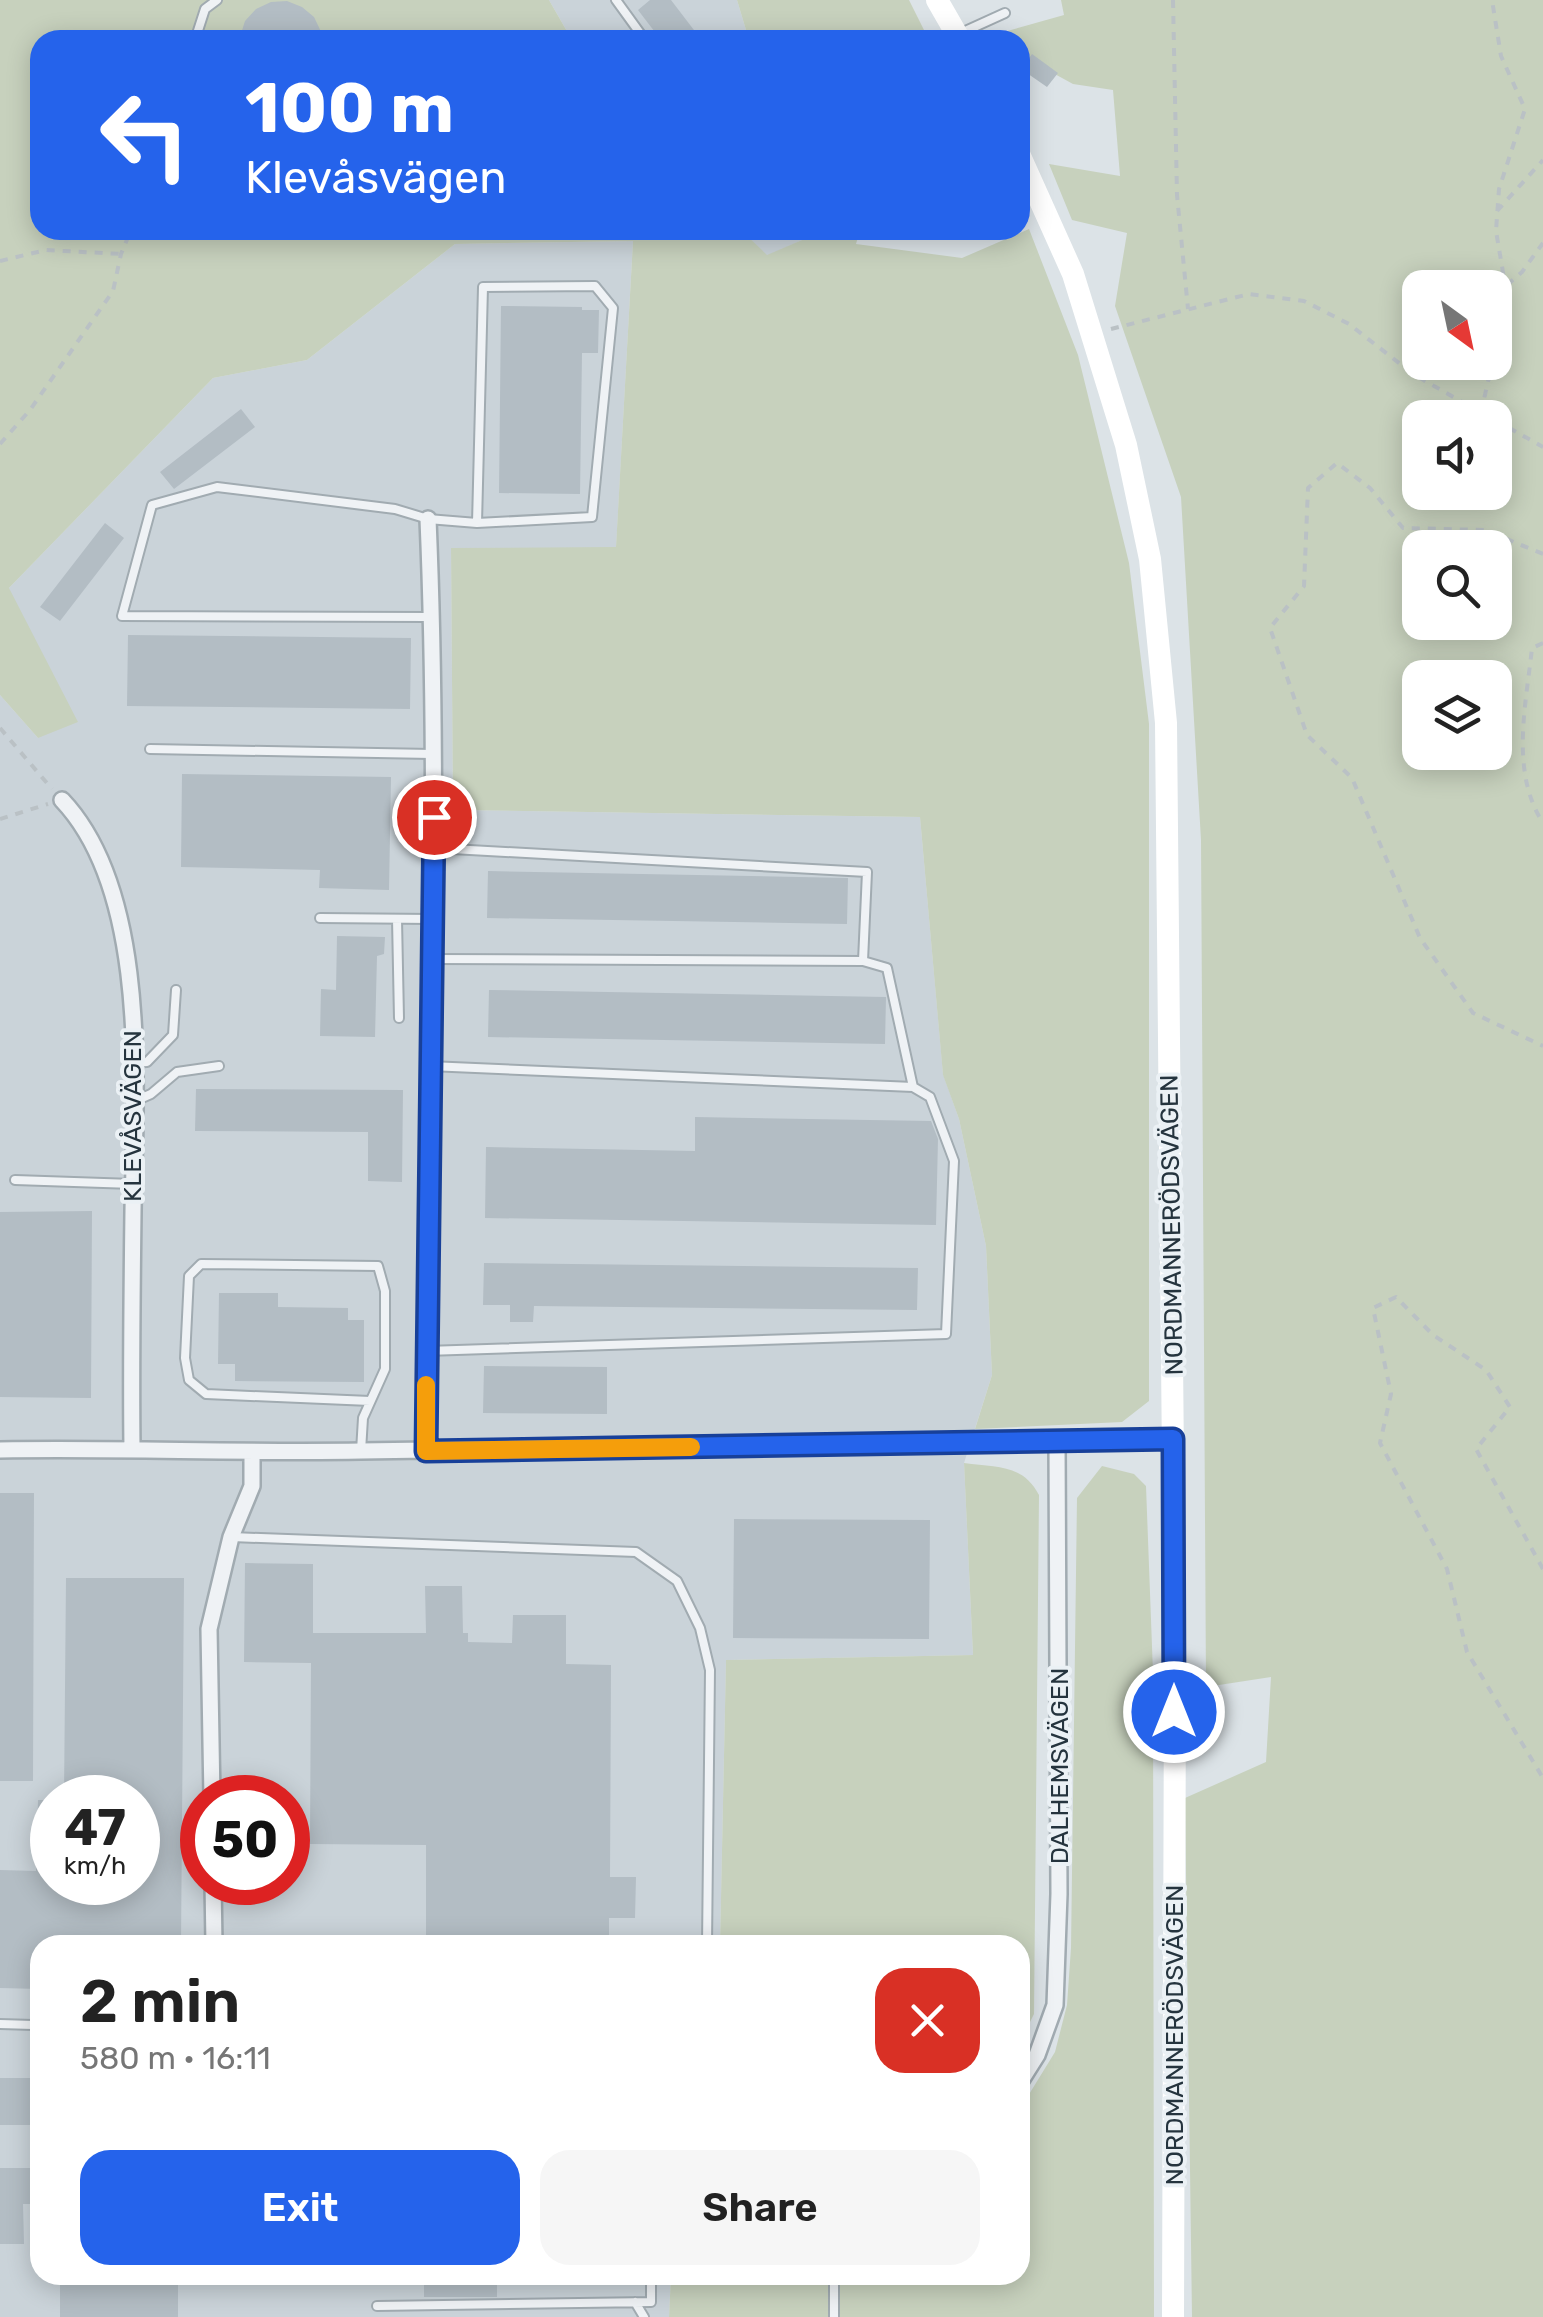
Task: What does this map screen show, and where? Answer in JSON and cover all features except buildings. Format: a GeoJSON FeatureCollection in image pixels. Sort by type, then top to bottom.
{"type":"FeatureCollection","features":[{"type":"Feature","properties":{"kind":"main road"},"geometry":{"type":"LineString","coordinates":[[937,0],[954,30]]}},
{"type":"Feature","properties":{"kind":"main road","name":"NORDMANNERÖDSVÄGEN"},"geometry":{"type":"LineString","coordinates":[[1030,178],[1073,274],[1126,445],[1150,560],[1166,722],[1173,1439],[1173,2317]]}},
{"type":"Feature","properties":{"kind":"street"},"geometry":{"type":"LineString","coordinates":[[426,1451],[428,1066],[434,848],[428,518]]}},
{"type":"Feature","properties":{"kind":"street","name":"KLEVÅSVÄGEN"},"geometry":{"type":"LineString","coordinates":[[62,800],[92,840],[114,898],[131,992],[135,1100],[132,1448]]}},
{"type":"Feature","properties":{"kind":"street"},"geometry":{"type":"LineString","coordinates":[[0,1450],[361,1452],[1173,1439]]}},
{"type":"Feature","properties":{"kind":"street","name":"DALHEMSVÄGEN"},"geometry":{"type":"LineString","coordinates":[[1030,2066],[1055,2005],[1059,1894],[1057,1442]]}},
{"type":"Feature","properties":{"kind":"street"},"geometry":{"type":"LineString","coordinates":[[212,1775],[209,1629],[231,1537],[252,1486],[252,1452]]}},
{"type":"Feature","properties":{"kind":"street"},"geometry":{"type":"LineString","coordinates":[[214,1905],[214,1935]]}},
{"type":"Feature","properties":{"kind":"lane"},"geometry":{"type":"LineString","coordinates":[[198,30],[205,9],[216,0]]}},
{"type":"Feature","properties":{"kind":"lane"},"geometry":{"type":"LineString","coordinates":[[616,0],[638,30]]}},
{"type":"Feature","properties":{"kind":"lane"},"geometry":{"type":"LineString","coordinates":[[626,11],[634,0]]}},
{"type":"Feature","properties":{"kind":"lane"},"geometry":{"type":"LineString","coordinates":[[972,30],[1005,13]]}},
{"type":"Feature","properties":{"kind":"lane"},"geometry":{"type":"LineString","coordinates":[[432,617],[122,616],[152,505],[217,487],[477,523],[592,517],[613,308],[595,286],[482,286],[477,523]]}},
{"type":"Feature","properties":{"kind":"lane"},"geometry":{"type":"LineString","coordinates":[[150,748],[432,754]]}},
{"type":"Feature","properties":{"kind":"lane"},"geometry":{"type":"LineString","coordinates":[[434,848],[867,872],[863,961]]}},
{"type":"Feature","properties":{"kind":"lane"},"geometry":{"type":"LineString","coordinates":[[320,918],[433,919]]}},
{"type":"Feature","properties":{"kind":"lane"},"geometry":{"type":"LineString","coordinates":[[397,919],[400,1018]]}},
{"type":"Feature","properties":{"kind":"lane"},"geometry":{"type":"LineString","coordinates":[[432,959],[863,961],[887,968],[913,1087]]}},
{"type":"Feature","properties":{"kind":"lane"},"geometry":{"type":"LineString","coordinates":[[134,1063],[146,1062],[156,1055],[174,1035],[176,990]]}},
{"type":"Feature","properties":{"kind":"lane"},"geometry":{"type":"LineString","coordinates":[[135,1100],[151,1094],[176,1072],[219,1066]]}},
{"type":"Feature","properties":{"kind":"lane"},"geometry":{"type":"LineString","coordinates":[[426,1351],[946,1334],[954,1160],[930,1097],[913,1087],[428,1066]]}},
{"type":"Feature","properties":{"kind":"lane"},"geometry":{"type":"LineString","coordinates":[[15,1180],[134,1184]]}},
{"type":"Feature","properties":{"kind":"lane"},"geometry":{"type":"LineString","coordinates":[[361,1452],[363,1418],[385,1368],[385,1291],[378,1266],[201,1264],[190,1276],[185,1358],[189,1380],[206,1394],[370,1401]]}},
{"type":"Feature","properties":{"kind":"lane"},"geometry":{"type":"LineString","coordinates":[[231,1537],[636,1552],[677,1581],[700,1628],[710,1670],[708,1935]]}},
{"type":"Feature","properties":{"kind":"lane"},"geometry":{"type":"LineString","coordinates":[[0,2024],[30,2025]]}},
{"type":"Feature","properties":{"kind":"lane"},"geometry":{"type":"LineString","coordinates":[[377,2306],[652,2302],[651,2285]]}},
{"type":"Feature","properties":{"kind":"lane"},"geometry":{"type":"LineString","coordinates":[[834,2285],[834,2317]]}},
{"type":"Feature","properties":{"kind":"lane"},"geometry":{"type":"LineString","coordinates":[[635,2302],[644,2317]]}},
{"type":"Feature","properties":{"kind":"path"},"geometry":{"type":"LineString","coordinates":[[1173,0],[1178,195],[1188,308]]}},
{"type":"Feature","properties":{"kind":"path"},"geometry":{"type":"LineString","coordinates":[[1492,0],[1501,56],[1525,108],[1498,189],[1496,231],[1503,270]]}},
{"type":"Feature","properties":{"kind":"path"},"geometry":{"type":"LineString","coordinates":[[1497,211],[1543,160]]}},
{"type":"Feature","properties":{"kind":"path"},"geometry":{"type":"LineString","coordinates":[[0,444],[30,410],[113,292],[127,240]]}},
{"type":"Feature","properties":{"kind":"path"},"geometry":{"type":"LineString","coordinates":[[1512,281],[1543,243]]}},
{"type":"Feature","properties":{"kind":"path"},"geometry":{"type":"LineString","coordinates":[[0,260],[46,250],[121,254]]}},
{"type":"Feature","properties":{"kind":"path"},"geometry":{"type":"LineString","coordinates":[[1092,336],[1249,294],[1304,301],[1349,324],[1413,374],[1460,400]]}},
{"type":"Feature","properties":{"kind":"path"},"geometry":{"type":"LineString","coordinates":[[1512,429],[1543,446]]}},
{"type":"Feature","properties":{"kind":"path"},"geometry":{"type":"LineString","coordinates":[[1543,554],[1485,530],[1403,528],[1370,488],[1337,463],[1308,488],[1304,586],[1270,628],[1307,735],[1352,778],[1420,938],[1473,1013],[1543,1046]]}},
{"type":"Feature","properties":{"kind":"path"},"geometry":{"type":"LineString","coordinates":[[1543,643],[1532,648],[1521,753],[1536,812],[1543,823]]}},
{"type":"Feature","properties":{"kind":"path"},"geometry":{"type":"LineString","coordinates":[[0,728],[62,800],[0,819]]}},
{"type":"Feature","properties":{"kind":"path"},"geometry":{"type":"LineString","coordinates":[[1543,1569],[1476,1449],[1510,1408],[1486,1370],[1433,1334],[1396,1297],[1373,1308],[1391,1394],[1380,1443],[1447,1570],[1467,1652],[1543,1778]]}},
{"type":"Feature","properties":{"kind":"shaded area"},"geometry":{"type":"Polygon","coordinates":[[[549,0],[737,0],[746,30],[566,30],[549,0]]]}},
{"type":"Feature","properties":{"kind":"shaded area"},"geometry":{"type":"Polygon","coordinates":[[[751,240],[802,240],[767,256],[751,240]]]}},
{"type":"Feature","properties":{"kind":"shaded area"},"geometry":{"type":"Polygon","coordinates":[[[633,241],[616,548],[451,549],[453,810],[920,817],[943,1074],[959,1119],[986,1246],[992,1375],[964,1463],[973,1655],[726,1660],[720,1935],[30,1935],[30,2285],[671,2285],[669,2317],[0,2317],[0,695],[38,738],[9,588],[213,378],[307,360],[455,244],[633,241]]]}},
{"type":"Feature","properties":{"kind":"green space"},"geometry":{"type":"Polygon","coordinates":[[[0,0],[549,0],[566,30],[30,30],[30,240],[751,240],[767,255],[802,240],[857,240],[856,244],[962,258],[1004,240],[1030,240],[1030,232],[1078,355],[1129,563],[1149,724],[1149,1401],[1122,1422],[975,1429],[992,1375],[986,1246],[959,1119],[943,1075],[920,817],[453,810],[451,548],[616,547],[633,241],[455,244],[307,360],[213,378],[9,588],[78,722],[38,738],[0,695],[0,0]]]}},
{"type":"Feature","properties":{"kind":"green space"},"geometry":{"type":"Polygon","coordinates":[[[737,0],[909,0],[924,30],[746,30],[737,0]]]}},
{"type":"Feature","properties":{"kind":"green space"},"geometry":{"type":"Polygon","coordinates":[[[1061,0],[1543,0],[1543,2317],[1192,2317],[1185,1798],[1266,1762],[1271,1677],[1206,1687],[1201,840],[1181,497],[1115,306],[1127,233],[1072,220],[1049,164],[1120,176],[1113,90],[1073,84],[1030,60],[1030,30],[1011,30],[1064,15],[1061,0]]]}},
{"type":"Feature","properties":{"kind":"green space"},"geometry":{"type":"Polygon","coordinates":[[[964,1463],[1016,1472],[1039,1495],[1034,2014],[1030,2022],[1030,1935],[720,1935],[726,1660],[973,1655],[964,1463]]]}},
{"type":"Feature","properties":{"kind":"green space"},"geometry":{"type":"Polygon","coordinates":[[[1102,1466],[1134,1474],[1146,1486],[1153,1673],[1154,2317],[669,2317],[671,2285],[1030,2285],[1030,2093],[1055,2052],[1067,2005],[1071,1948],[1077,1498],[1102,1466]]]}},
{"type":"Feature","properties":{"kind":"slow traffic"},"geometry":{"type":"LineString","coordinates":[[426,1385],[426,1451],[691,1447]]}},
{"type":"Feature","properties":{"kind":"route"},"geometry":{"type":"LineString","coordinates":[[434,817],[426,1451],[1173,1439],[1174,1712]]}}]}
